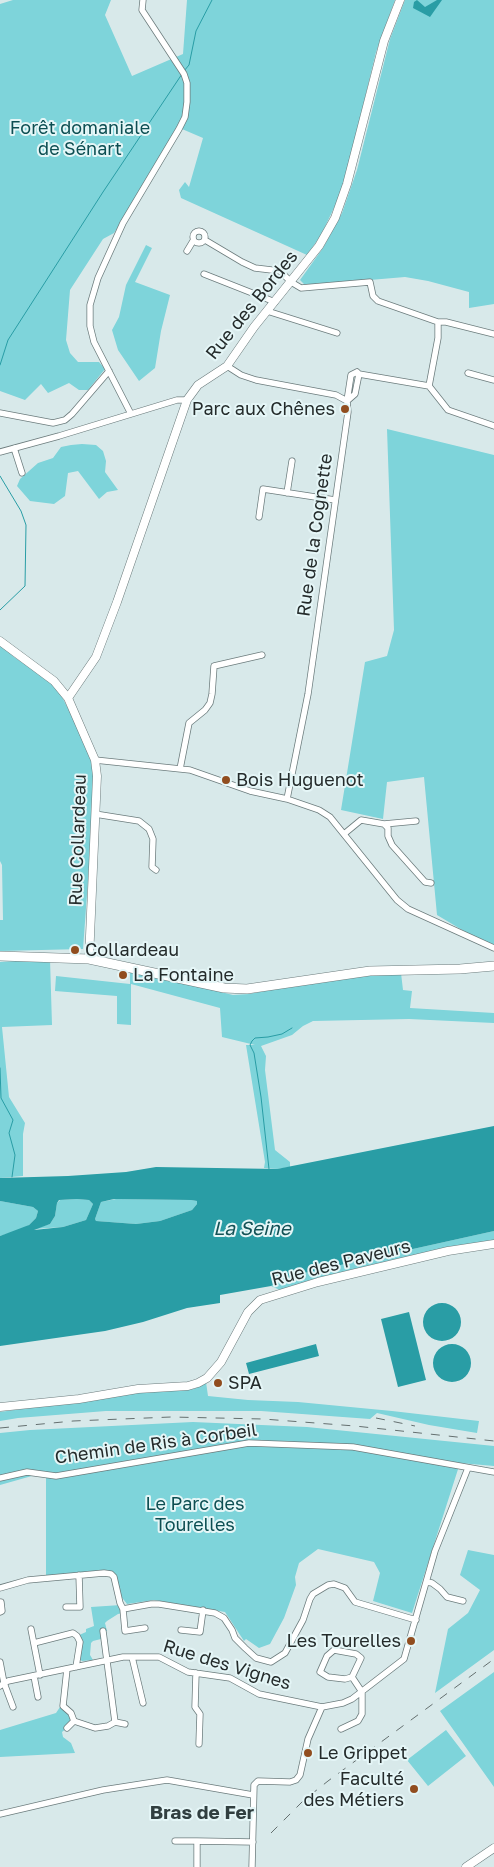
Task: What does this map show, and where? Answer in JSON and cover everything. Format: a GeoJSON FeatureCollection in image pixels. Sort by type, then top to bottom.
{"type":"FeatureCollection","features":[{"type":"Feature","properties":{"kind":"main road"},"geometry":{"type":"LineString","coordinates":[[0,956],[89,959],[224,988],[247,989],[370,971],[460,969],[494,966]]}},
{"type":"Feature","properties":{"kind":"street"},"geometry":{"type":"LineString","coordinates":[[131,414],[94,342],[90,326],[90,305],[98,278],[123,223],[185,117],[187,102],[187,83],[183,73],[142,10],[143,0]]}},
{"type":"Feature","properties":{"kind":"street","name":"Rue des Bordes"},"geometry":{"type":"LineString","coordinates":[[68,698],[96,657],[187,400],[198,384],[226,366],[319,246],[342,202],[384,41],[400,0]]}},
{"type":"Feature","properties":{"kind":"street"},"geometry":{"type":"LineString","coordinates":[[187,252],[193,241],[193,234],[199,231],[205,234],[205,240]]}},
{"type":"Feature","properties":{"kind":"street"},"geometry":{"type":"LineString","coordinates":[[205,240],[255,268],[280,272],[301,288],[370,282],[373,296],[378,301],[438,322],[446,322],[494,334]]}},
{"type":"Feature","properties":{"kind":"street"},"geometry":{"type":"LineString","coordinates":[[193,241],[199,244],[205,240]]}},
{"type":"Feature","properties":{"kind":"street"},"geometry":{"type":"LineString","coordinates":[[204,274],[275,302]]}},
{"type":"Feature","properties":{"kind":"street"},"geometry":{"type":"LineString","coordinates":[[268,311],[337,333]]}},
{"type":"Feature","properties":{"kind":"street"},"geometry":{"type":"LineString","coordinates":[[429,386],[438,338],[438,322]]}},
{"type":"Feature","properties":{"kind":"street"},"geometry":{"type":"LineString","coordinates":[[226,366],[241,375],[256,380],[336,395],[347,400],[354,394],[359,374],[429,386],[448,410],[494,426]]}},
{"type":"Feature","properties":{"kind":"street"},"geometry":{"type":"LineString","coordinates":[[0,413],[53,423],[65,420],[109,371]]}},
{"type":"Feature","properties":{"kind":"street"},"geometry":{"type":"LineString","coordinates":[[468,373],[494,380]]}},
{"type":"Feature","properties":{"kind":"street"},"geometry":{"type":"LineString","coordinates":[[0,452],[177,400],[187,400]]}},
{"type":"Feature","properties":{"kind":"street","name":"Rue de la Cognette"},"geometry":{"type":"LineString","coordinates":[[287,800],[308,694],[348,412],[347,400]]}},
{"type":"Feature","properties":{"kind":"street"},"geometry":{"type":"LineString","coordinates":[[14,448],[22,473]]}},
{"type":"Feature","properties":{"kind":"street"},"geometry":{"type":"LineString","coordinates":[[287,493],[292,462]]}},
{"type":"Feature","properties":{"kind":"street"},"geometry":{"type":"LineString","coordinates":[[259,517],[263,489],[335,500]]}},
{"type":"Feature","properties":{"kind":"street","name":"Rue Collardeau"},"geometry":{"type":"LineString","coordinates":[[0,640],[54,680],[68,698],[95,760],[97,776],[89,959]]}},
{"type":"Feature","properties":{"kind":"street"},"geometry":{"type":"LineString","coordinates":[[180,769],[189,723],[205,710],[210,703],[214,666],[262,656]]}},
{"type":"Feature","properties":{"kind":"street"},"geometry":{"type":"LineString","coordinates":[[95,760],[180,769],[207,775],[250,791],[319,810],[330,817],[397,900],[408,909],[494,948]]}},
{"type":"Feature","properties":{"kind":"street"},"geometry":{"type":"LineString","coordinates":[[95,814],[139,821],[149,829],[153,839],[152,867],[156,870]]}},
{"type":"Feature","properties":{"kind":"street"},"geometry":{"type":"LineString","coordinates":[[344,834],[361,820],[384,824],[416,821]]}},
{"type":"Feature","properties":{"kind":"street"},"geometry":{"type":"LineString","coordinates":[[384,824],[388,828],[388,836],[392,845],[425,882],[431,883]]}},
{"type":"Feature","properties":{"kind":"street","name":"Rue des Paveurs"},"geometry":{"type":"LineString","coordinates":[[0,1407],[79,1400],[138,1389],[188,1386],[198,1383],[207,1378],[221,1362],[248,1312],[260,1300],[318,1282],[448,1251],[494,1244]]}},
{"type":"Feature","properties":{"kind":"street","name":"Chemin de Ris à Corbeil"},"geometry":{"type":"LineString","coordinates":[[0,1478],[27,1472],[56,1476],[249,1443],[353,1447],[494,1472]]}},
{"type":"Feature","properties":{"kind":"street"},"geometry":{"type":"LineString","coordinates":[[252,1867],[252,1795],[254,1785],[258,1781],[290,1782],[296,1780],[300,1775],[308,1739],[322,1708],[342,1703],[362,1692],[404,1659],[436,1551],[468,1468]]}},
{"type":"Feature","properties":{"kind":"street"},"geometry":{"type":"LineString","coordinates":[[0,1588],[28,1580],[104,1573],[111,1574],[116,1584],[123,1610],[125,1631],[145,1628]]}},
{"type":"Feature","properties":{"kind":"street"},"geometry":{"type":"LineString","coordinates":[[66,1607],[80,1607],[79,1575]]}},
{"type":"Feature","properties":{"kind":"street"},"geometry":{"type":"LineString","coordinates":[[427,1582],[432,1583],[447,1597],[463,1601]]}},
{"type":"Feature","properties":{"kind":"street"},"geometry":{"type":"LineString","coordinates":[[123,1610],[151,1604],[215,1613],[224,1618],[235,1638],[256,1658],[272,1662],[285,1652],[303,1620],[310,1598],[328,1584],[345,1588],[355,1602],[416,1620]]}},
{"type":"Feature","properties":{"kind":"street"},"geometry":{"type":"LineString","coordinates":[[0,1602],[2,1611],[0,1612]]}},
{"type":"Feature","properties":{"kind":"street"},"geometry":{"type":"LineString","coordinates":[[181,1630],[200,1632],[202,1610]]}},
{"type":"Feature","properties":{"kind":"street"},"geometry":{"type":"LineString","coordinates":[[31,1629],[34,1643],[38,1697]]}},
{"type":"Feature","properties":{"kind":"street"},"geometry":{"type":"LineString","coordinates":[[103,1631],[115,1722]]}},
{"type":"Feature","properties":{"kind":"street"},"geometry":{"type":"LineString","coordinates":[[34,1643],[73,1633],[80,1642],[76,1666]]}},
{"type":"Feature","properties":{"kind":"street"},"geometry":{"type":"LineString","coordinates":[[334,1650],[356,1654],[361,1658],[352,1677],[345,1680],[328,1677],[320,1672],[327,1656],[334,1650]]}},
{"type":"Feature","properties":{"kind":"street","name":"Rue des Vignes"},"geometry":{"type":"LineString","coordinates":[[2,1684],[123,1656],[159,1657],[188,1672],[230,1678],[259,1694],[322,1708]]}},
{"type":"Feature","properties":{"kind":"street"},"geometry":{"type":"LineString","coordinates":[[132,1657],[143,1703]]}},
{"type":"Feature","properties":{"kind":"street"},"geometry":{"type":"LineString","coordinates":[[0,1662],[2,1684],[13,1707]]}},
{"type":"Feature","properties":{"kind":"street"},"geometry":{"type":"LineString","coordinates":[[66,1669],[62,1706],[71,1713],[74,1721]]}},
{"type":"Feature","properties":{"kind":"street"},"geometry":{"type":"LineString","coordinates":[[196,1674],[195,1707],[200,1714],[199,1744]]}},
{"type":"Feature","properties":{"kind":"street"},"geometry":{"type":"LineString","coordinates":[[341,1729],[358,1721],[362,1714],[362,1692],[352,1677]]}},
{"type":"Feature","properties":{"kind":"street"},"geometry":{"type":"LineString","coordinates":[[74,1721],[95,1728],[108,1726],[115,1722],[125,1724]]}},
{"type":"Feature","properties":{"kind":"street"},"geometry":{"type":"LineString","coordinates":[[67,1728],[74,1721]]}},
{"type":"Feature","properties":{"kind":"street"},"geometry":{"type":"LineString","coordinates":[[0,1814],[103,1790],[166,1780],[252,1795]]}},
{"type":"Feature","properties":{"kind":"street"},"geometry":{"type":"LineString","coordinates":[[175,1841],[253,1842]]}},
{"type":"Feature","properties":{"kind":"street"},"geometry":{"type":"LineString","coordinates":[[197,1841],[197,1867]]}},
{"type":"Feature","properties":{"kind":"street"},"geometry":{"type":"LineString","coordinates":[[466,1867],[494,1848]]}},
{"type":"Feature","properties":{"kind":"green space","name":"Forêt domaniale de Sénart"},"geometry":{"type":"Polygon","coordinates":[[[13,0],[111,0],[105,15],[132,76],[183,54],[187,0],[395,0],[376,52],[343,189],[321,235],[307,255],[181,198],[179,190],[185,182],[189,187],[203,138],[182,129],[114,233],[103,239],[70,290],[66,340],[70,353],[78,362],[99,362],[105,369],[88,390],[79,390],[69,383],[48,393],[41,384],[25,400],[0,391],[0,4],[13,0]]]}},
{"type":"Feature","properties":{"kind":"green space"},"geometry":{"type":"Polygon","coordinates":[[[405,0],[494,0],[494,304],[469,308],[469,292],[405,277],[311,285],[305,285],[300,280],[323,248],[342,213],[357,170],[390,39],[405,0]]]}},
{"type":"Feature","properties":{"kind":"green space"},"geometry":{"type":"Polygon","coordinates":[[[146,245],[152,248],[135,282],[170,295],[161,331],[155,368],[139,381],[118,350],[112,330],[119,317],[126,285],[146,245]]]}},
{"type":"Feature","properties":{"kind":"green space"},"geometry":{"type":"Polygon","coordinates":[[[387,429],[494,455],[494,949],[437,915],[424,777],[387,782],[383,819],[341,810],[365,662],[387,656],[394,630],[387,429]]]}},
{"type":"Feature","properties":{"kind":"green space"},"geometry":{"type":"Polygon","coordinates":[[[82,444],[96,445],[103,451],[106,461],[105,472],[118,490],[107,492],[99,499],[78,471],[68,473],[65,496],[54,504],[30,501],[17,486],[20,479],[38,463],[53,458],[61,447],[82,444]]]}},
{"type":"Feature","properties":{"kind":"green space"},"geometry":{"type":"Polygon","coordinates":[[[0,644],[14,657],[50,681],[62,697],[75,722],[92,763],[95,784],[83,949],[0,951],[0,920],[3,920],[2,865],[0,861],[0,644]]]}},
{"type":"Feature","properties":{"kind":"green space"},"geometry":{"type":"Polygon","coordinates":[[[50,959],[52,1025],[2,1027],[9,1097],[25,1123],[23,1134],[23,1176],[0,1178],[0,962],[50,959]]]}},
{"type":"Feature","properties":{"kind":"green space"},"geometry":{"type":"Polygon","coordinates":[[[130,970],[233,995],[249,994],[323,980],[401,973],[403,990],[412,991],[410,1008],[494,1013],[494,1023],[409,1019],[313,1021],[292,1035],[261,1046],[266,1056],[265,1070],[275,1150],[290,1162],[290,1167],[264,1168],[265,1162],[246,1045],[255,1045],[222,1037],[220,1008],[131,984],[131,1025],[117,1024],[117,996],[55,991],[56,976],[130,984],[130,970]]]}},
{"type":"Feature","properties":{"kind":"green space"},"geometry":{"type":"Polygon","coordinates":[[[116,1199],[191,1200],[197,1201],[197,1204],[192,1210],[160,1221],[136,1224],[96,1221],[101,1202],[116,1199]]]}},
{"type":"Feature","properties":{"kind":"green space"},"geometry":{"type":"Polygon","coordinates":[[[60,1200],[89,1200],[93,1204],[86,1220],[63,1227],[34,1229],[50,1224],[55,1216],[57,1203],[60,1200]]]}},
{"type":"Feature","properties":{"kind":"green space"},"geometry":{"type":"Polygon","coordinates":[[[0,1201],[33,1207],[38,1211],[36,1218],[23,1229],[0,1236],[0,1201]]]}},
{"type":"Feature","properties":{"kind":"green space"},"geometry":{"type":"Polygon","coordinates":[[[494,1231],[494,1241],[280,1290],[271,1286],[291,1276],[494,1231]]]}},
{"type":"Feature","properties":{"kind":"green space"},"geometry":{"type":"Polygon","coordinates":[[[206,1382],[208,1396],[298,1402],[479,1421],[477,1433],[429,1425],[377,1413],[370,1419],[261,1411],[106,1411],[0,1421],[0,1412],[149,1391],[194,1389],[206,1382]]]}},
{"type":"Feature","properties":{"kind":"green space","name":"Le Parc des Tourelles"},"geometry":{"type":"Polygon","coordinates":[[[193,1422],[307,1427],[494,1446],[494,1466],[460,1463],[412,1613],[373,1601],[380,1573],[374,1562],[318,1549],[299,1563],[295,1577],[296,1585],[284,1618],[270,1644],[259,1648],[246,1639],[244,1641],[225,1612],[154,1600],[127,1604],[120,1595],[115,1574],[46,1577],[46,1472],[0,1485],[0,1433],[193,1422]]]}},
{"type":"Feature","properties":{"kind":"green space"},"geometry":{"type":"Polygon","coordinates":[[[468,1550],[494,1555],[494,1650],[435,1693],[448,1629],[468,1613],[480,1590],[460,1575],[468,1550]]]}},
{"type":"Feature","properties":{"kind":"green space"},"geometry":{"type":"Polygon","coordinates":[[[121,1605],[123,1613],[107,1621],[105,1623],[107,1631],[103,1631],[101,1639],[91,1643],[90,1655],[93,1660],[82,1661],[78,1658],[77,1636],[94,1626],[91,1607],[121,1605]]]}},
{"type":"Feature","properties":{"kind":"green space"},"geometry":{"type":"Polygon","coordinates":[[[494,1672],[494,1787],[440,1711],[494,1672]]]}},
{"type":"Feature","properties":{"kind":"green space"},"geometry":{"type":"Polygon","coordinates":[[[60,1707],[68,1712],[73,1719],[62,1732],[63,1737],[71,1743],[75,1753],[0,1757],[0,1730],[56,1713],[60,1707]]]}},
{"type":"Feature","properties":{"kind":"green space"},"geometry":{"type":"Polygon","coordinates":[[[446,1730],[466,1756],[428,1786],[407,1760],[446,1730]]]}},
{"type":"Feature","properties":{"kind":"water"},"geometry":{"type":"Polygon","coordinates":[[[417,0],[425,7],[437,0],[442,0],[430,17],[413,8],[414,2],[417,0]]]}},
{"type":"Feature","properties":{"kind":"water","name":"La Seine"},"geometry":{"type":"Polygon","coordinates":[[[494,1126],[494,1231],[291,1276],[271,1286],[220,1295],[220,1303],[187,1308],[143,1322],[105,1331],[0,1346],[0,1236],[29,1225],[36,1218],[38,1211],[33,1207],[0,1201],[0,1178],[126,1172],[156,1167],[277,1169],[494,1126]],[[114,1199],[101,1202],[96,1221],[136,1224],[160,1221],[192,1210],[197,1204],[197,1201],[191,1200],[114,1199]],[[59,1200],[55,1216],[50,1224],[34,1230],[63,1227],[86,1220],[93,1204],[89,1200],[59,1200]]]}},
{"type":"Feature","properties":{"kind":"water"},"geometry":{"type":"Polygon","coordinates":[[[442,1303],[456,1308],[461,1322],[456,1336],[442,1341],[428,1336],[423,1322],[428,1308],[442,1303]]]}},
{"type":"Feature","properties":{"kind":"water"},"geometry":{"type":"Polygon","coordinates":[[[409,1312],[426,1380],[398,1387],[381,1319],[409,1312]]]}},
{"type":"Feature","properties":{"kind":"water"},"geometry":{"type":"Polygon","coordinates":[[[316,1344],[319,1356],[249,1374],[246,1363],[316,1344]]]}},
{"type":"Feature","properties":{"kind":"water"},"geometry":{"type":"Polygon","coordinates":[[[452,1344],[466,1349],[471,1363],[466,1377],[452,1382],[438,1377],[433,1363],[438,1349],[452,1344]]]}},
{"type":"Feature","properties":{"kind":"waterway"},"geometry":{"type":"LineString","coordinates":[[184,71],[189,65],[196,31],[212,0]]}},
{"type":"Feature","properties":{"kind":"waterway"},"geometry":{"type":"LineString","coordinates":[[0,365],[8,340],[103,192],[182,74]]}},
{"type":"Feature","properties":{"kind":"waterway"},"geometry":{"type":"LineString","coordinates":[[0,476],[21,511],[26,525],[25,586],[0,610]]}},
{"type":"Feature","properties":{"kind":"waterway"},"geometry":{"type":"LineString","coordinates":[[269,1169],[261,1097],[254,1053],[250,1045],[255,1038],[282,1034],[292,1028]]}},
{"type":"Feature","properties":{"kind":"waterway"},"geometry":{"type":"LineString","coordinates":[[0,1068],[1,1098],[13,1120],[9,1133],[15,1155],[12,1177]]}},
{"type":"Feature","properties":{"kind":"railway"},"geometry":{"type":"LineString","coordinates":[[0,1428],[73,1421],[171,1417],[263,1419],[355,1426],[494,1441]]}},
{"type":"Feature","properties":{"kind":"railway"},"geometry":{"type":"LineString","coordinates":[[376,1418],[415,1426]]}},
{"type":"Feature","properties":{"kind":"railway"},"geometry":{"type":"LineString","coordinates":[[271,1833],[303,1801],[328,1781],[494,1659]]}},
{"type":"Feature","properties":{"kind":"place","name":"Parc aux Chênes"},"geometry":{"type":"Point","coordinates":[345,409]}},
{"type":"Feature","properties":{"kind":"place","name":"Bois Huguenot"},"geometry":{"type":"Point","coordinates":[226,780]}},
{"type":"Feature","properties":{"kind":"place","name":"Collardeau"},"geometry":{"type":"Point","coordinates":[75,950]}},
{"type":"Feature","properties":{"kind":"place","name":"La Fontaine"},"geometry":{"type":"Point","coordinates":[123,975]}},
{"type":"Feature","properties":{"kind":"place","name":"SPA"},"geometry":{"type":"Point","coordinates":[218,1383]}},
{"type":"Feature","properties":{"kind":"place","name":"Les Tourelles"},"geometry":{"type":"Point","coordinates":[411,1641]}},
{"type":"Feature","properties":{"kind":"place","name":"Le Grippet"},"geometry":{"type":"Point","coordinates":[308,1753]}},
{"type":"Feature","properties":{"kind":"place","name":"Faculté des Métiers"},"geometry":{"type":"Point","coordinates":[414,1789]}},
{"type":"Feature","properties":{"kind":"district","name":"Bras de Fer"},"geometry":{"type":"Point","coordinates":[202,1813]}}]}
